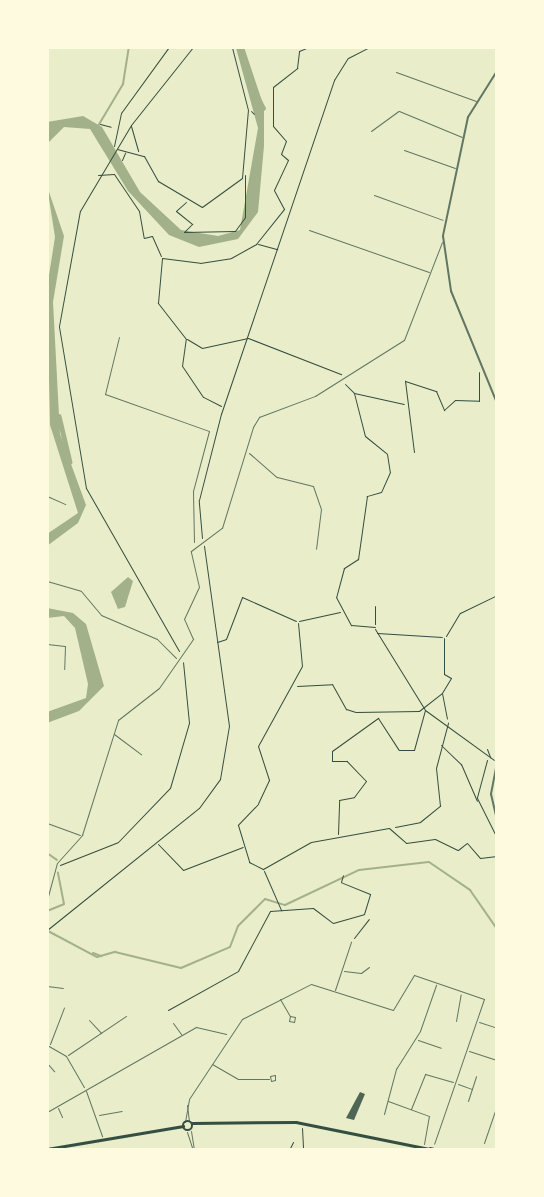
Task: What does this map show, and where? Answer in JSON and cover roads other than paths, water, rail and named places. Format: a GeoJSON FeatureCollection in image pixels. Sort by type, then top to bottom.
{"type":"FeatureCollection","features":[{"type":"Feature","properties":{"kind":"main road"},"geometry":{"type":"LineString","coordinates":[[47,1149],[203,1124],[302,1123],[423,1147],[435,1147]]}},
{"type":"Feature","properties":{"kind":"street"},"geometry":{"type":"LineString","coordinates":[[497,71],[476,101],[462,137],[443,220],[449,284],[497,403]]}},
{"type":"Feature","properties":{"kind":"street"},"geometry":{"type":"LineString","coordinates":[[396,72],[476,101]]}},
{"type":"Feature","properties":{"kind":"street"},"geometry":{"type":"LineString","coordinates":[[371,131],[399,111],[462,137]]}},
{"type":"Feature","properties":{"kind":"street"},"geometry":{"type":"LineString","coordinates":[[404,150],[454,169]]}},
{"type":"Feature","properties":{"kind":"street"},"geometry":{"type":"LineString","coordinates":[[374,195],[443,220]]}},
{"type":"Feature","properties":{"kind":"street"},"geometry":{"type":"LineString","coordinates":[[309,230],[431,273]]}},
{"type":"Feature","properties":{"kind":"street"},"geometry":{"type":"LineString","coordinates":[[195,544],[203,543],[222,527],[259,417],[344,379],[404,340],[443,240]]}},
{"type":"Feature","properties":{"kind":"street"},"geometry":{"type":"LineString","coordinates":[[47,900],[57,863],[82,835],[111,733],[120,717],[159,688],[194,636],[184,619],[198,593],[190,515],[208,429],[103,391],[119,337]]}},
{"type":"Feature","properties":{"kind":"street"},"geometry":{"type":"LineString","coordinates":[[248,452],[278,477],[313,486],[321,509],[316,549]]}},
{"type":"Feature","properties":{"kind":"street"},"geometry":{"type":"LineString","coordinates":[[47,496],[65,504]]}},
{"type":"Feature","properties":{"kind":"street"},"geometry":{"type":"LineString","coordinates":[[47,580],[81,591],[101,615],[157,639],[178,659]]}},
{"type":"Feature","properties":{"kind":"street"},"geometry":{"type":"LineString","coordinates":[[47,644],[65,646],[64,669]]}},
{"type":"Feature","properties":{"kind":"street"},"geometry":{"type":"LineString","coordinates":[[111,733],[141,754]]}},
{"type":"Feature","properties":{"kind":"street"},"geometry":{"type":"LineString","coordinates":[[497,762],[491,794],[497,821]]}},
{"type":"Feature","properties":{"kind":"street"},"geometry":{"type":"LineString","coordinates":[[47,823],[82,835]]}},
{"type":"Feature","properties":{"kind":"street"},"geometry":{"type":"LineString","coordinates":[[335,991],[351,942]]}},
{"type":"Feature","properties":{"kind":"street"},"geometry":{"type":"LineString","coordinates":[[342,970],[361,973],[369,967]]}},
{"type":"Feature","properties":{"kind":"street"},"geometry":{"type":"LineString","coordinates":[[193,1150],[187,1102],[238,1021],[304,984],[393,1010],[408,977],[484,999],[435,1147]]}},
{"type":"Feature","properties":{"kind":"street"},"geometry":{"type":"LineString","coordinates":[[384,1114],[386,1100],[416,1040],[436,983]]}},
{"type":"Feature","properties":{"kind":"street"},"geometry":{"type":"LineString","coordinates":[[47,986],[63,988]]}},
{"type":"Feature","properties":{"kind":"street"},"geometry":{"type":"LineString","coordinates":[[456,1021],[462,992]]}},
{"type":"Feature","properties":{"kind":"street"},"geometry":{"type":"LineString","coordinates":[[279,997],[290,1016]]}},
{"type":"Feature","properties":{"kind":"street"},"geometry":{"type":"LineString","coordinates":[[64,1008],[48,1046],[66,1056],[97,1115],[102,1139]]}},
{"type":"Feature","properties":{"kind":"street"},"geometry":{"type":"LineString","coordinates":[[66,1056],[102,1035],[126,1016]]}},
{"type":"Feature","properties":{"kind":"street"},"geometry":{"type":"LineString","coordinates":[[89,1020],[102,1035]]}},
{"type":"Feature","properties":{"kind":"street"},"geometry":{"type":"LineString","coordinates":[[477,1021],[497,1028]]}},
{"type":"Feature","properties":{"kind":"street"},"geometry":{"type":"LineString","coordinates":[[173,1023],[181,1034]]}},
{"type":"Feature","properties":{"kind":"street"},"geometry":{"type":"LineString","coordinates":[[47,1112],[181,1034],[202,1026],[228,1035]]}},
{"type":"Feature","properties":{"kind":"street"},"geometry":{"type":"LineString","coordinates":[[416,1040],[441,1048]]}},
{"type":"Feature","properties":{"kind":"street"},"geometry":{"type":"LineString","coordinates":[[467,1051],[497,1060]]}},
{"type":"Feature","properties":{"kind":"street"},"geometry":{"type":"LineString","coordinates":[[47,1063],[54,1070]]}},
{"type":"Feature","properties":{"kind":"street"},"geometry":{"type":"LineString","coordinates":[[211,1063],[238,1079],[270,1079]]}},
{"type":"Feature","properties":{"kind":"street"},"geometry":{"type":"LineString","coordinates":[[411,1109],[424,1074],[472,1088]]}},
{"type":"Feature","properties":{"kind":"street"},"geometry":{"type":"LineString","coordinates":[[468,1101],[476,1076]]}},
{"type":"Feature","properties":{"kind":"street"},"geometry":{"type":"LineString","coordinates":[[386,1100],[429,1116],[423,1147]]}},
{"type":"Feature","properties":{"kind":"street"},"geometry":{"type":"LineString","coordinates":[[484,1143],[497,1105]]}},
{"type":"Feature","properties":{"kind":"street"},"geometry":{"type":"LineString","coordinates":[[56,1107],[62,1117]]}},
{"type":"Feature","properties":{"kind":"street"},"geometry":{"type":"LineString","coordinates":[[97,1115],[122,1111]]}},
{"type":"Feature","properties":{"kind":"waterway"},"geometry":{"type":"LineString","coordinates":[[98,126],[123,84],[129,47]]}},
{"type":"Feature","properties":{"kind":"waterway"},"geometry":{"type":"LineString","coordinates":[[250,82],[263,108]]}},
{"type":"Feature","properties":{"kind":"waterway"},"geometry":{"type":"LineString","coordinates":[[59,416],[70,462]]}},
{"type":"Feature","properties":{"kind":"waterway"},"geometry":{"type":"LineString","coordinates":[[47,853],[57,860]]}},
{"type":"Feature","properties":{"kind":"waterway"},"geometry":{"type":"LineString","coordinates":[[48,931],[97,957],[115,952],[181,968],[230,947],[238,926],[265,899],[285,905],[359,870],[429,862],[470,890],[497,929]]}},
{"type":"Feature","properties":{"kind":"waterway"},"geometry":{"type":"LineString","coordinates":[[47,911],[64,904],[58,873]]}},
{"type":"Feature","properties":{"kind":"waterway"},"geometry":{"type":"LineString","coordinates":[[93,953],[101,956]]}}]}
